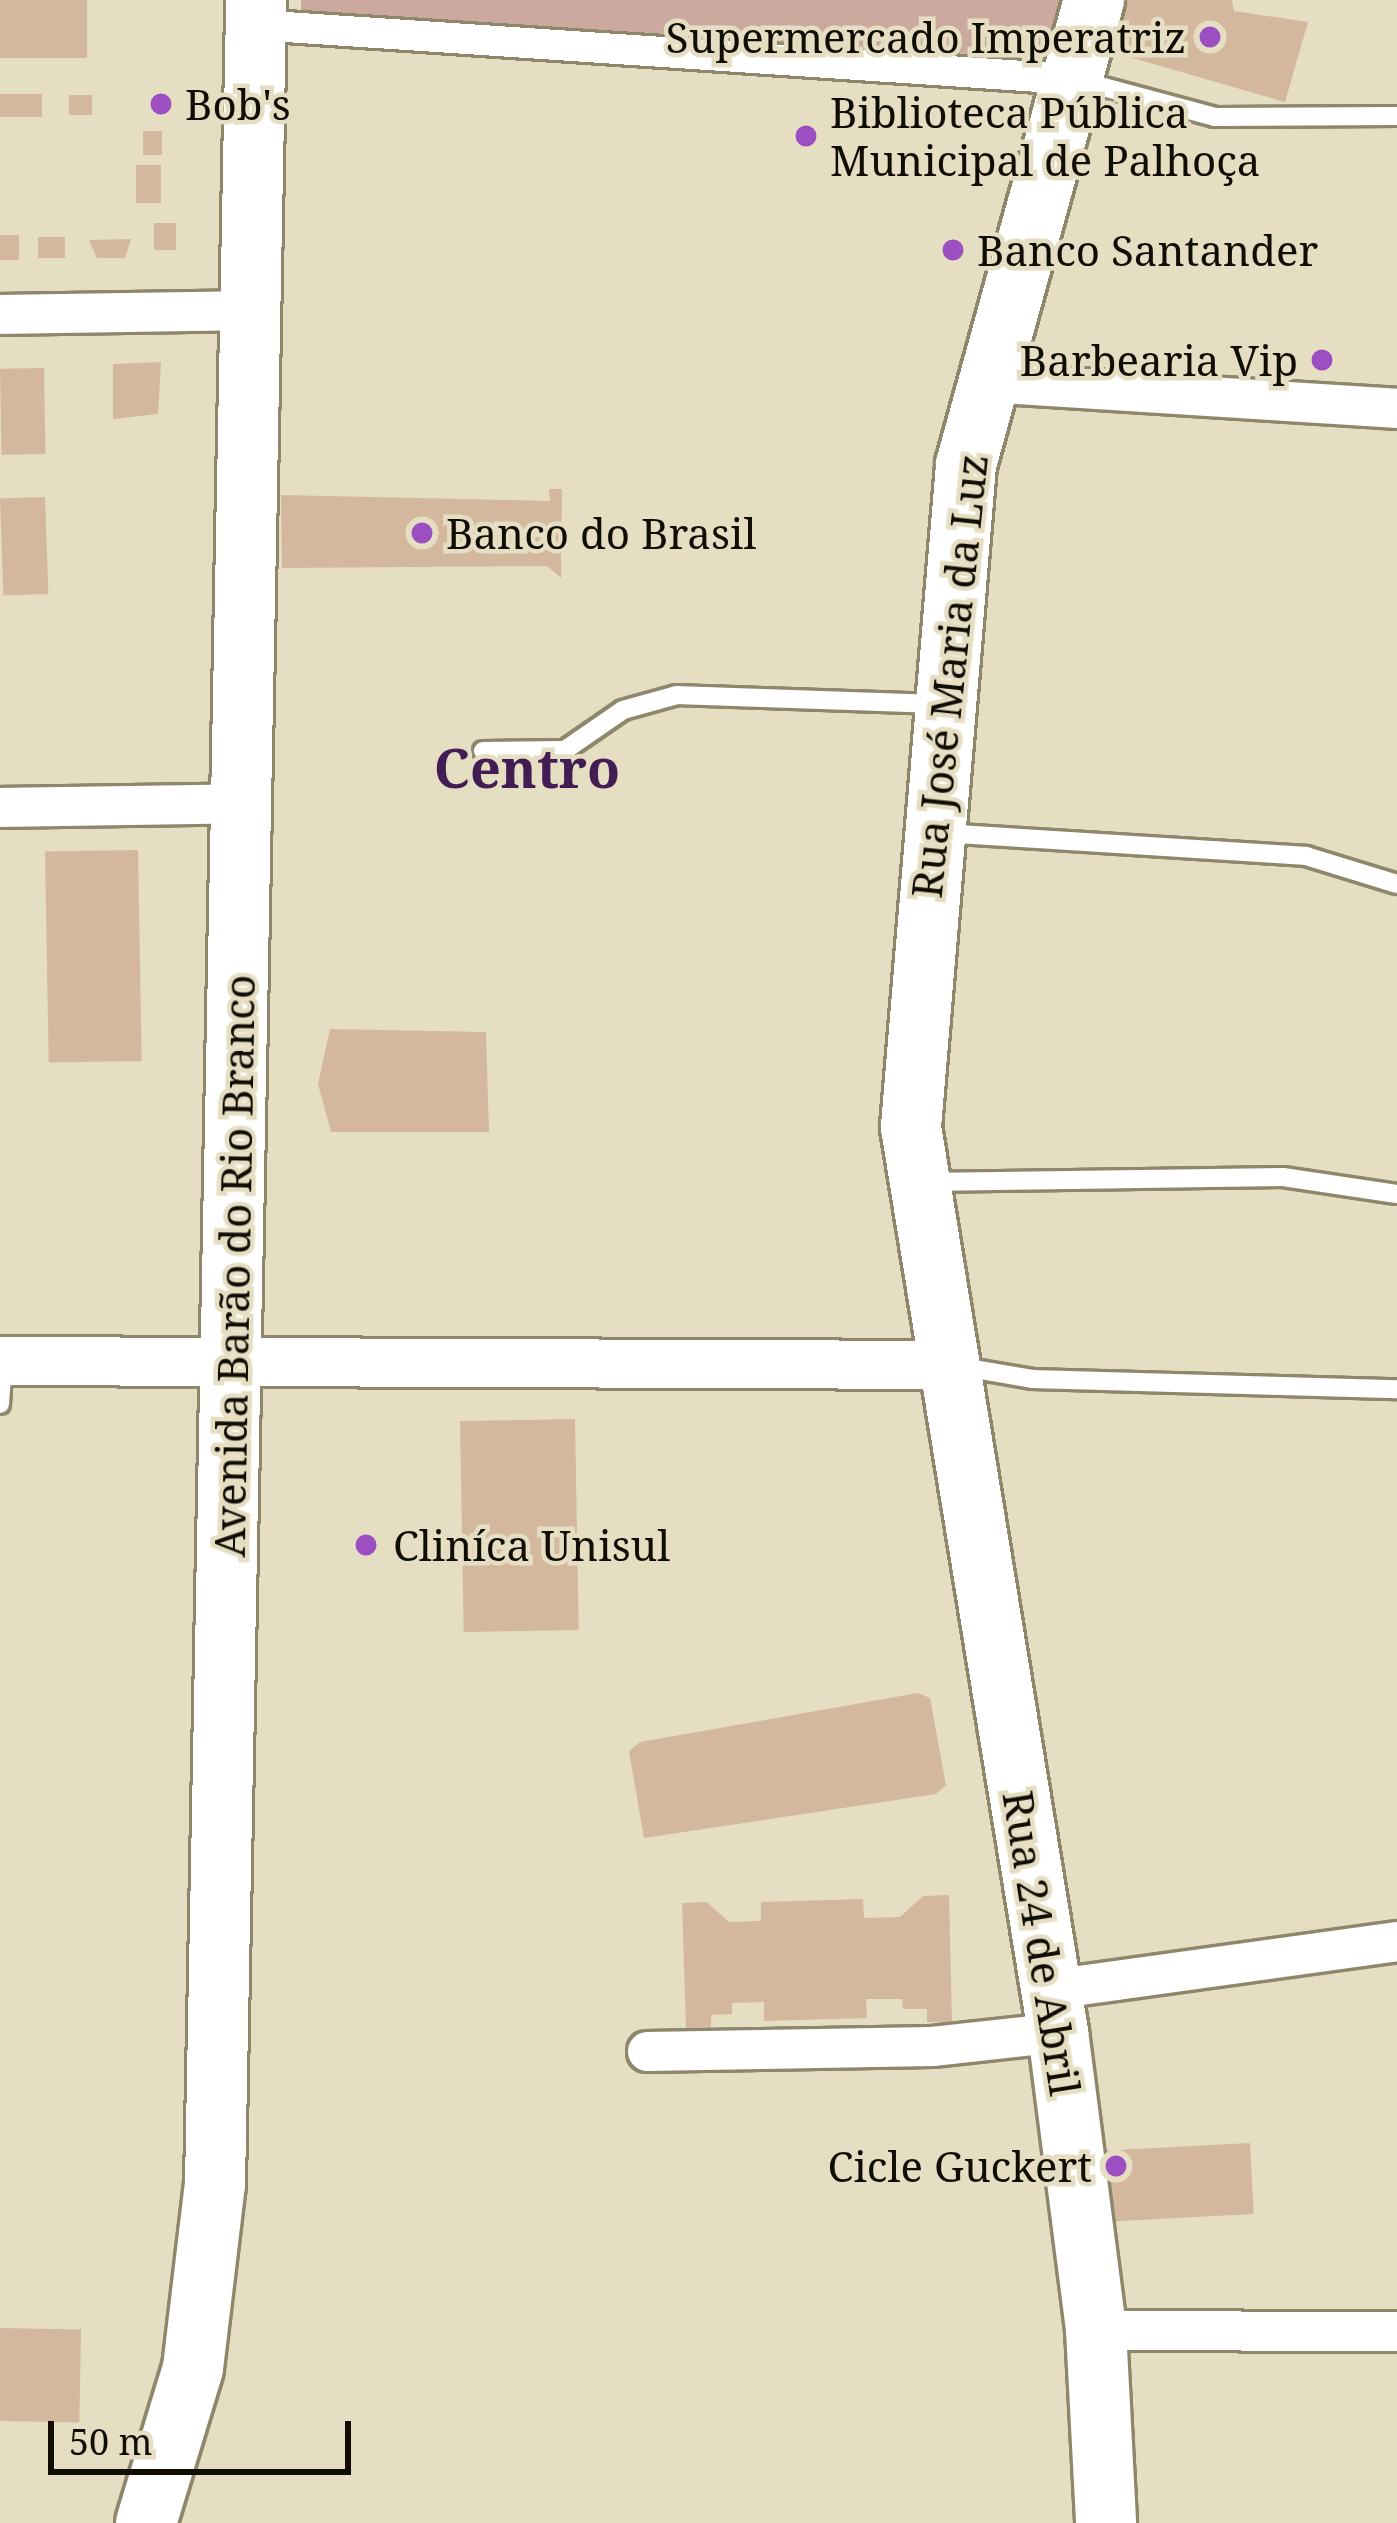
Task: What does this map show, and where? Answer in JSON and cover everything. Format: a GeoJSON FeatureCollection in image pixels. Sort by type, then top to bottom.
{"type":"FeatureCollection","features":[{"type":"Feature","properties":{"kind":"main road","name":"Rua José Maria da Luz"},"geometry":{"type":"LineString","coordinates":[[952,1365],[915,1182],[951,565],[985,382],[1094,0]]}},
{"type":"Feature","properties":{"kind":"main road","name":"Avenida Barão do Rio Branco"},"geometry":{"type":"LineString","coordinates":[[146,2523],[177,2447],[209,2273],[232,1363],[256,13]]}},
{"type":"Feature","properties":{"kind":"main road","name":"Rua 24 de Abril"},"geometry":{"type":"LineString","coordinates":[[952,1365],[1054,2010],[1096,2330],[1106,2523]]}},
{"type":"Feature","properties":{"kind":"street"},"geometry":{"type":"LineString","coordinates":[[256,13],[1070,79]]}},
{"type":"Feature","properties":{"kind":"street"},"geometry":{"type":"LineString","coordinates":[[0,314],[253,310]]}},
{"type":"Feature","properties":{"kind":"street"},"geometry":{"type":"LineString","coordinates":[[985,382],[1397,408]]}},
{"type":"Feature","properties":{"kind":"street"},"geometry":{"type":"LineString","coordinates":[[0,807],[242,802]]}},
{"type":"Feature","properties":{"kind":"street"},"geometry":{"type":"LineString","coordinates":[[1,1375],[232,1363],[952,1365]]}},
{"type":"Feature","properties":{"kind":"street"},"geometry":{"type":"LineString","coordinates":[[647,2051],[932,2046],[1054,2010],[1397,1941]]}},
{"type":"Feature","properties":{"kind":"street"},"geometry":{"type":"LineString","coordinates":[[1096,2330],[1397,2331]]}},
{"type":"Feature","properties":{"kind":"lane"},"geometry":{"type":"LineString","coordinates":[[1070,79],[1215,117],[1397,116]]}},
{"type":"Feature","properties":{"kind":"lane"},"geometry":{"type":"LineString","coordinates":[[483,751],[565,750],[623,710],[676,695],[941,704]]}},
{"type":"Feature","properties":{"kind":"lane"},"geometry":{"type":"LineString","coordinates":[[932,832],[1306,856],[1397,884]]}},
{"type":"Feature","properties":{"kind":"lane"},"geometry":{"type":"LineString","coordinates":[[915,1182],[1283,1177],[1397,1194]]}},
{"type":"Feature","properties":{"kind":"lane"},"geometry":{"type":"LineString","coordinates":[[952,1365],[1032,1379],[1397,1389]]}},
{"type":"Feature","properties":{"kind":"shaded area"},"geometry":{"type":"Polygon","coordinates":[[[301,0],[1078,0],[1064,49],[1040,58],[301,16],[301,0]]]}},
{"type":"Feature","properties":{"kind":"building"},"geometry":{"type":"Polygon","coordinates":[[[0,0],[87,0],[87,58],[0,58],[0,0]]]}},
{"type":"Feature","properties":{"kind":"building","name":"Supermercado Imperatriz"},"geometry":{"type":"Polygon","coordinates":[[[1126,0],[1232,0],[1234,11],[1308,22],[1285,102],[1112,52],[1126,0]]]}},
{"type":"Feature","properties":{"kind":"building"},"geometry":{"type":"Polygon","coordinates":[[[0,94],[42,94],[42,117],[0,117],[0,94]]]}},
{"type":"Feature","properties":{"kind":"building"},"geometry":{"type":"Polygon","coordinates":[[[69,95],[92,95],[92,115],[69,115],[69,95]]]}},
{"type":"Feature","properties":{"kind":"building","name":"Bob's"},"geometry":{"type":"Polygon","coordinates":[[[152,96],[170,97],[169,112],[151,111],[152,96]]]}},
{"type":"Feature","properties":{"kind":"building"},"geometry":{"type":"Polygon","coordinates":[[[143,131],[162,131],[162,155],[143,155],[143,131]]]}},
{"type":"Feature","properties":{"kind":"building"},"geometry":{"type":"Polygon","coordinates":[[[136,165],[161,165],[161,203],[136,203],[136,165]]]}},
{"type":"Feature","properties":{"kind":"building"},"geometry":{"type":"Polygon","coordinates":[[[154,223],[176,223],[176,250],[154,250],[154,223]]]}},
{"type":"Feature","properties":{"kind":"building"},"geometry":{"type":"Polygon","coordinates":[[[0,235],[19,235],[19,260],[0,260],[0,235]]]}},
{"type":"Feature","properties":{"kind":"building"},"geometry":{"type":"Polygon","coordinates":[[[38,237],[65,237],[65,258],[38,258],[38,237]]]}},
{"type":"Feature","properties":{"kind":"building"},"geometry":{"type":"Polygon","coordinates":[[[131,239],[125,258],[97,258],[89,240],[131,239]]]}},
{"type":"Feature","properties":{"kind":"building"},"geometry":{"type":"Polygon","coordinates":[[[161,362],[158,414],[113,419],[113,364],[161,362]]]}},
{"type":"Feature","properties":{"kind":"building"},"geometry":{"type":"Polygon","coordinates":[[[44,368],[46,454],[2,455],[0,369],[44,368]]]}},
{"type":"Feature","properties":{"kind":"building","name":"Banco do Brasil"},"geometry":{"type":"Polygon","coordinates":[[[549,489],[562,489],[561,578],[547,566],[282,568],[281,495],[550,501],[549,489]]]}},
{"type":"Feature","properties":{"kind":"building"},"geometry":{"type":"Polygon","coordinates":[[[45,497],[48,594],[3,596],[0,499],[45,497]]]}},
{"type":"Feature","properties":{"kind":"building"},"geometry":{"type":"Polygon","coordinates":[[[138,850],[142,1061],[49,1063],[45,852],[138,850]]]}},
{"type":"Feature","properties":{"kind":"building"},"geometry":{"type":"Polygon","coordinates":[[[330,1029],[486,1032],[489,1132],[331,1132],[318,1084],[330,1029]]]}},
{"type":"Feature","properties":{"kind":"building"},"geometry":{"type":"Polygon","coordinates":[[[575,1419],[579,1630],[464,1632],[460,1421],[575,1419]]]}},
{"type":"Feature","properties":{"kind":"building"},"geometry":{"type":"Polygon","coordinates":[[[918,1693],[930,1698],[946,1785],[936,1794],[644,1838],[629,1751],[640,1742],[918,1693]]]}},
{"type":"Feature","properties":{"kind":"building"},"geometry":{"type":"Polygon","coordinates":[[[949,1895],[952,2022],[927,2022],[927,2009],[903,2009],[902,1999],[866,1999],[867,2018],[764,2021],[764,2002],[732,2003],[732,2014],[711,2015],[711,2028],[686,2029],[682,1903],[707,1902],[729,1922],[761,1921],[761,1902],[863,1899],[864,1918],[900,1917],[923,1896],[949,1895]]]}},
{"type":"Feature","properties":{"kind":"building"},"geometry":{"type":"Polygon","coordinates":[[[1250,2143],[1254,2214],[1109,2221],[1105,2151],[1250,2143]]]}},
{"type":"Feature","properties":{"kind":"building"},"geometry":{"type":"Polygon","coordinates":[[[0,2328],[81,2329],[79,2422],[0,2421],[0,2328]]]}},
{"type":"Feature","properties":{"kind":"place","name":"Supermercado Imperatriz"},"geometry":{"type":"Point","coordinates":[1210,37]}},
{"type":"Feature","properties":{"kind":"place","name":"Bob's"},"geometry":{"type":"Point","coordinates":[161,104]}},
{"type":"Feature","properties":{"kind":"place","name":"Biblioteca Pública Municipal de Palhoça"},"geometry":{"type":"Point","coordinates":[806,136]}},
{"type":"Feature","properties":{"kind":"place","name":"Banco Santander"},"geometry":{"type":"Point","coordinates":[953,250]}},
{"type":"Feature","properties":{"kind":"place","name":"Barbearia Vip"},"geometry":{"type":"Point","coordinates":[1322,360]}},
{"type":"Feature","properties":{"kind":"place","name":"Banco do Brasil"},"geometry":{"type":"Point","coordinates":[422,533]}},
{"type":"Feature","properties":{"kind":"place","name":"Cliníca Unisul"},"geometry":{"type":"Point","coordinates":[366,1545]}},
{"type":"Feature","properties":{"kind":"place","name":"Cicle Guckert"},"geometry":{"type":"Point","coordinates":[1116,2166]}},
{"type":"Feature","properties":{"kind":"district","name":"Centro"},"geometry":{"type":"Point","coordinates":[527,767]}}]}
